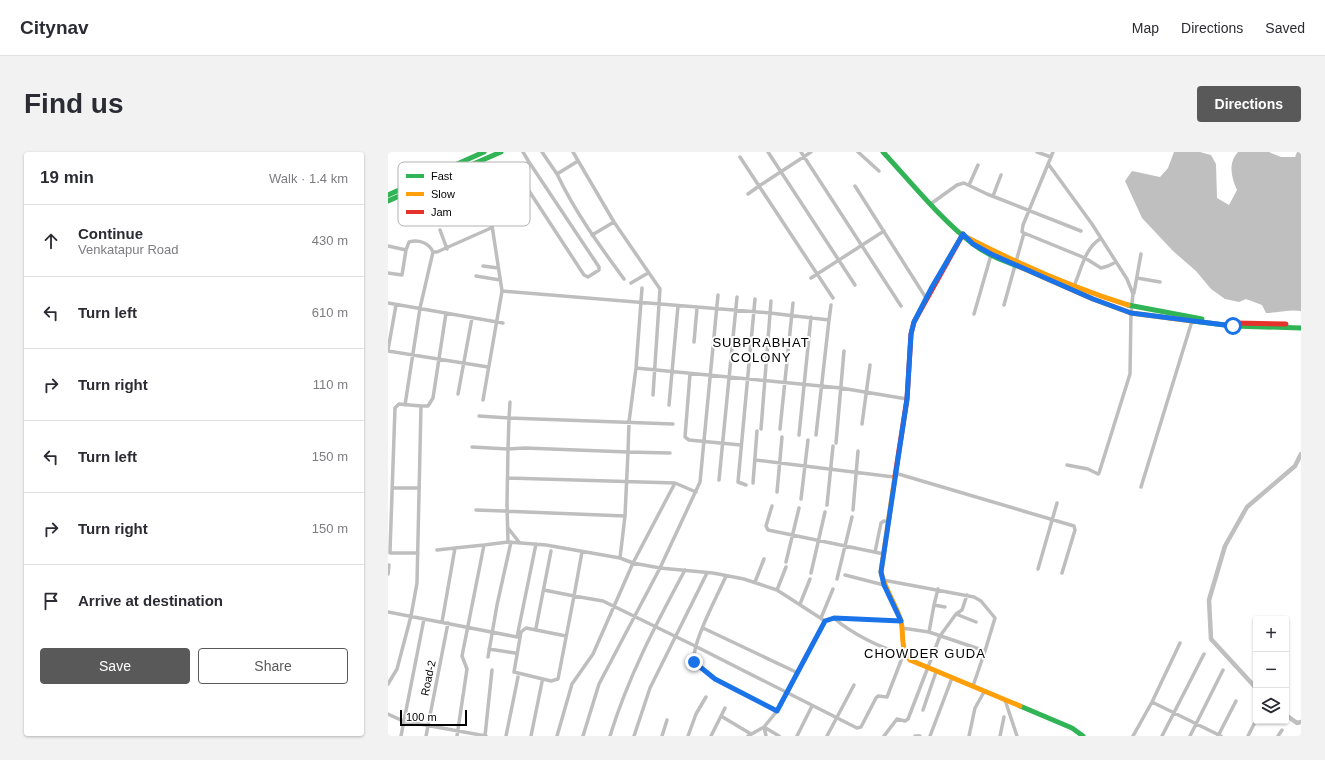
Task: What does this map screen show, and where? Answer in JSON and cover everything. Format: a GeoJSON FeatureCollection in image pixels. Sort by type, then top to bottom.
{"type":"FeatureCollection","features":[{"type":"Feature","properties":{"kind":"main road"},"geometry":{"type":"LineString","coordinates":[[477,162],[501,152]]}},
{"type":"Feature","properties":{"kind":"main road"},"geometry":{"type":"LineString","coordinates":[[883,152],[973,244],[991,254],[1096,295],[1132,306],[1193,318],[1233,323],[1301,325]]}},
{"type":"Feature","properties":{"kind":"main road"},"geometry":{"type":"LineString","coordinates":[[462,162],[482,153]]}},
{"type":"Feature","properties":{"kind":"main road"},"geometry":{"type":"LineString","coordinates":[[388,196],[398,191]]}},
{"type":"Feature","properties":{"kind":"main road"},"geometry":{"type":"LineString","coordinates":[[388,201],[398,197]]}},
{"type":"Feature","properties":{"kind":"main road"},"geometry":{"type":"LineString","coordinates":[[965,236],[1015,263],[1093,299],[1131,313],[1192,322],[1233,326],[1301,328]]}},
{"type":"Feature","properties":{"kind":"main road"},"geometry":{"type":"LineString","coordinates":[[965,236],[926,298],[914,322],[911,334],[907,399],[881,572],[883,583],[901,621],[904,652],[910,660],[1072,728],[1083,736]]}},
{"type":"Feature","properties":{"kind":"street"},"geometry":{"type":"LineString","coordinates":[[523,152],[599,267],[599,270],[588,277],[584,275],[530,192]]}},
{"type":"Feature","properties":{"kind":"street"},"geometry":{"type":"LineString","coordinates":[[542,152],[557,174],[566,195],[592,235],[624,279]]}},
{"type":"Feature","properties":{"kind":"street"},"geometry":{"type":"LineString","coordinates":[[573,152],[614,222],[660,289],[653,395]]}},
{"type":"Feature","properties":{"kind":"street"},"geometry":{"type":"LineString","coordinates":[[768,152],[855,285]]}},
{"type":"Feature","properties":{"kind":"street"},"geometry":{"type":"LineString","coordinates":[[801,152],[901,306]]}},
{"type":"Feature","properties":{"kind":"street"},"geometry":{"type":"LineString","coordinates":[[748,194],[811,152]]}},
{"type":"Feature","properties":{"kind":"street"},"geometry":{"type":"LineString","coordinates":[[858,152],[879,171]]}},
{"type":"Feature","properties":{"kind":"street"},"geometry":{"type":"LineString","coordinates":[[1036,152],[1051,157]]}},
{"type":"Feature","properties":{"kind":"street"},"geometry":{"type":"LineString","coordinates":[[1004,305],[1024,233],[1022,232],[1022,227],[1049,165],[1053,152]]}},
{"type":"Feature","properties":{"kind":"street"},"geometry":{"type":"LineString","coordinates":[[482,153],[482,160]]}},
{"type":"Feature","properties":{"kind":"street"},"geometry":{"type":"LineString","coordinates":[[740,157],[833,298]]}},
{"type":"Feature","properties":{"kind":"street"},"geometry":{"type":"LineString","coordinates":[[557,174],[578,161]]}},
{"type":"Feature","properties":{"kind":"street"},"geometry":{"type":"LineString","coordinates":[[1049,165],[1116,262],[1127,279],[1133,294]]}},
{"type":"Feature","properties":{"kind":"street"},"geometry":{"type":"LineString","coordinates":[[969,185],[978,166]]}},
{"type":"Feature","properties":{"kind":"street"},"geometry":{"type":"LineString","coordinates":[[993,196],[1001,175]]}},
{"type":"Feature","properties":{"kind":"street"},"geometry":{"type":"LineString","coordinates":[[932,203],[957,184],[964,183],[1081,231]]}},
{"type":"Feature","properties":{"kind":"street"},"geometry":{"type":"LineString","coordinates":[[855,186],[926,298]]}},
{"type":"Feature","properties":{"kind":"street"},"geometry":{"type":"LineString","coordinates":[[592,235],[614,222]]}},
{"type":"Feature","properties":{"kind":"street"},"geometry":{"type":"LineString","coordinates":[[433,252],[447,248],[491,228],[502,291],[483,400]]}},
{"type":"Feature","properties":{"kind":"street"},"geometry":{"type":"LineString","coordinates":[[440,230],[447,248]]}},
{"type":"Feature","properties":{"kind":"street"},"geometry":{"type":"LineString","coordinates":[[811,278],[884,231]]}},
{"type":"Feature","properties":{"kind":"street"},"geometry":{"type":"LineString","coordinates":[[1024,233],[1085,258],[1101,268],[1116,262]]}},
{"type":"Feature","properties":{"kind":"street"},"geometry":{"type":"LineString","coordinates":[[1074,286],[1085,258],[1095,242],[1100,239]]}},
{"type":"Feature","properties":{"kind":"street"},"geometry":{"type":"LineString","coordinates":[[388,273],[402,275],[406,250],[409,242],[418,241],[429,245],[433,252],[420,308],[406,404]]}},
{"type":"Feature","properties":{"kind":"street"},"geometry":{"type":"LineString","coordinates":[[388,246],[406,250]]}},
{"type":"Feature","properties":{"kind":"street"},"geometry":{"type":"LineString","coordinates":[[974,314],[991,254]]}},
{"type":"Feature","properties":{"kind":"street"},"geometry":{"type":"LineString","coordinates":[[1067,465],[1088,469],[1098,474],[1100,473],[1130,374],[1131,313],[1133,294],[1141,254]]}},
{"type":"Feature","properties":{"kind":"street"},"geometry":{"type":"LineString","coordinates":[[483,266],[498,268]]}},
{"type":"Feature","properties":{"kind":"street"},"geometry":{"type":"LineString","coordinates":[[631,283],[648,273]]}},
{"type":"Feature","properties":{"kind":"street"},"geometry":{"type":"LineString","coordinates":[[476,276],[500,280]]}},
{"type":"Feature","properties":{"kind":"street"},"geometry":{"type":"LineString","coordinates":[[1137,278],[1160,282]]}},
{"type":"Feature","properties":{"kind":"street"},"geometry":{"type":"LineString","coordinates":[[620,558],[625,516],[629,422],[636,368],[642,288]]}},
{"type":"Feature","properties":{"kind":"street"},"geometry":{"type":"LineString","coordinates":[[502,291],[716,310],[770,313],[829,320]]}},
{"type":"Feature","properties":{"kind":"street"},"geometry":{"type":"LineString","coordinates":[[583,736],[599,684],[660,568],[696,492],[700,480],[718,295]]}},
{"type":"Feature","properties":{"kind":"street"},"geometry":{"type":"LineString","coordinates":[[719,480],[737,297]]}},
{"type":"Feature","properties":{"kind":"street"},"geometry":{"type":"LineString","coordinates":[[746,485],[738,482],[755,299]]}},
{"type":"Feature","properties":{"kind":"street"},"geometry":{"type":"LineString","coordinates":[[753,483],[765,380],[771,301]]}},
{"type":"Feature","properties":{"kind":"street"},"geometry":{"type":"LineString","coordinates":[[388,303],[503,323]]}},
{"type":"Feature","properties":{"kind":"street"},"geometry":{"type":"LineString","coordinates":[[780,429],[794,303]]}},
{"type":"Feature","properties":{"kind":"street"},"geometry":{"type":"LineString","coordinates":[[396,305],[388,351],[488,367]]}},
{"type":"Feature","properties":{"kind":"street"},"geometry":{"type":"LineString","coordinates":[[816,435],[831,305]]}},
{"type":"Feature","properties":{"kind":"street"},"geometry":{"type":"LineString","coordinates":[[669,405],[678,306]]}},
{"type":"Feature","properties":{"kind":"street"},"geometry":{"type":"LineString","coordinates":[[694,342],[697,308]]}},
{"type":"Feature","properties":{"kind":"street"},"geometry":{"type":"LineString","coordinates":[[418,553],[390,553],[395,408],[396,405],[406,404],[428,406],[433,398],[446,313]]}},
{"type":"Feature","properties":{"kind":"street"},"geometry":{"type":"LineString","coordinates":[[799,435],[811,317]]}},
{"type":"Feature","properties":{"kind":"street"},"geometry":{"type":"LineString","coordinates":[[458,394],[472,318]]}},
{"type":"Feature","properties":{"kind":"street"},"geometry":{"type":"LineString","coordinates":[[1141,487],[1192,322]]}},
{"type":"Feature","properties":{"kind":"street"},"geometry":{"type":"LineString","coordinates":[[836,442],[844,351]]}},
{"type":"Feature","properties":{"kind":"street"},"geometry":{"type":"LineString","coordinates":[[862,424],[870,365]]}},
{"type":"Feature","properties":{"kind":"street"},"geometry":{"type":"LineString","coordinates":[[636,368],[840,388],[907,399]]}},
{"type":"Feature","properties":{"kind":"street"},"geometry":{"type":"LineString","coordinates":[[690,374],[685,437],[689,440],[741,445]]}},
{"type":"Feature","properties":{"kind":"street"},"geometry":{"type":"LineString","coordinates":[[488,657],[510,542],[507,527],[507,511],[510,402]]}},
{"type":"Feature","properties":{"kind":"street"},"geometry":{"type":"LineString","coordinates":[[388,684],[397,669],[411,616],[417,583],[421,406]]}},
{"type":"Feature","properties":{"kind":"street"},"geometry":{"type":"LineString","coordinates":[[479,416],[673,424]]}},
{"type":"Feature","properties":{"kind":"street"},"geometry":{"type":"LineString","coordinates":[[777,492],[782,437]]}},
{"type":"Feature","properties":{"kind":"street"},"geometry":{"type":"LineString","coordinates":[[801,499],[808,440]]}},
{"type":"Feature","properties":{"kind":"street"},"geometry":{"type":"LineString","coordinates":[[827,505],[833,446]]}},
{"type":"Feature","properties":{"kind":"street"},"geometry":{"type":"LineString","coordinates":[[472,447],[670,453]]}},
{"type":"Feature","properties":{"kind":"street"},"geometry":{"type":"LineString","coordinates":[[852,510],[858,451]]}},
{"type":"Feature","properties":{"kind":"street"},"geometry":{"type":"LineString","coordinates":[[755,460],[856,473],[895,475],[1075,528],[1062,574]]}},
{"type":"Feature","properties":{"kind":"street"},"geometry":{"type":"LineString","coordinates":[[508,478],[675,483],[696,492]]}},
{"type":"Feature","properties":{"kind":"street"},"geometry":{"type":"LineString","coordinates":[[557,736],[572,684],[593,654],[633,563],[675,483]]}},
{"type":"Feature","properties":{"kind":"street"},"geometry":{"type":"LineString","coordinates":[[392,488],[419,488]]}},
{"type":"Feature","properties":{"kind":"street"},"geometry":{"type":"LineString","coordinates":[[1038,569],[1057,503]]}},
{"type":"Feature","properties":{"kind":"street"},"geometry":{"type":"LineString","coordinates":[[772,506],[766,528],[774,532],[819,539],[884,554]]}},
{"type":"Feature","properties":{"kind":"street"},"geometry":{"type":"LineString","coordinates":[[786,562],[799,508]]}},
{"type":"Feature","properties":{"kind":"street"},"geometry":{"type":"LineString","coordinates":[[476,510],[625,516]]}},
{"type":"Feature","properties":{"kind":"street"},"geometry":{"type":"LineString","coordinates":[[811,573],[824,512]]}},
{"type":"Feature","properties":{"kind":"street"},"geometry":{"type":"LineString","coordinates":[[837,579],[852,517]]}},
{"type":"Feature","properties":{"kind":"street"},"geometry":{"type":"LineString","coordinates":[[875,552],[881,523],[884,521],[889,522]]}},
{"type":"Feature","properties":{"kind":"street"},"geometry":{"type":"LineString","coordinates":[[507,527],[519,542]]}},
{"type":"Feature","properties":{"kind":"street"},"geometry":{"type":"LineString","coordinates":[[437,550],[519,542],[620,558],[633,563],[660,568],[707,572],[755,582],[777,590],[825,621]]}},
{"type":"Feature","properties":{"kind":"street"},"geometry":{"type":"LineString","coordinates":[[388,612],[467,626],[492,633],[514,637],[518,636],[536,544]]}},
{"type":"Feature","properties":{"kind":"street"},"geometry":{"type":"LineString","coordinates":[[457,736],[467,672],[462,656],[484,546]]}},
{"type":"Feature","properties":{"kind":"street"},"geometry":{"type":"LineString","coordinates":[[442,622],[455,548]]}},
{"type":"Feature","properties":{"kind":"street"},"geometry":{"type":"LineString","coordinates":[[536,628],[551,551]]}},
{"type":"Feature","properties":{"kind":"street"},"geometry":{"type":"LineString","coordinates":[[566,636],[526,628],[523,629],[521,632],[514,672],[555,681],[558,679],[582,552]]}},
{"type":"Feature","properties":{"kind":"street"},"geometry":{"type":"LineString","coordinates":[[755,582],[764,559]]}},
{"type":"Feature","properties":{"kind":"street"},"geometry":{"type":"LineString","coordinates":[[388,574],[389,565]]}},
{"type":"Feature","properties":{"kind":"street"},"geometry":{"type":"LineString","coordinates":[[777,590],[786,567]]}},
{"type":"Feature","properties":{"kind":"street"},"geometry":{"type":"LineString","coordinates":[[610,736],[620,702],[655,627],[685,570]]}},
{"type":"Feature","properties":{"kind":"street"},"geometry":{"type":"LineString","coordinates":[[634,736],[650,688],[707,572]]}},
{"type":"Feature","properties":{"kind":"street"},"geometry":{"type":"LineString","coordinates":[[845,575],[883,583],[938,589],[967,595],[981,601],[995,616],[973,686]]}},
{"type":"Feature","properties":{"kind":"street"},"geometry":{"type":"LineString","coordinates":[[726,576],[695,646],[693,656],[694,662],[715,679],[777,711]]}},
{"type":"Feature","properties":{"kind":"street"},"geometry":{"type":"LineString","coordinates":[[800,604],[810,579]]}},
{"type":"Feature","properties":{"kind":"street"},"geometry":{"type":"LineString","coordinates":[[821,618],[833,589]]}},
{"type":"Feature","properties":{"kind":"street"},"geometry":{"type":"LineString","coordinates":[[928,632],[938,589]]}},
{"type":"Feature","properties":{"kind":"street"},"geometry":{"type":"LineString","coordinates":[[544,590],[603,601],[787,692],[837,719],[860,728],[876,698],[880,696],[887,697],[904,652],[895,651],[850,631],[834,618]]}},
{"type":"Feature","properties":{"kind":"street"},"geometry":{"type":"LineString","coordinates":[[884,736],[897,719],[905,721],[908,720],[940,636],[956,614],[962,610],[967,595]]}},
{"type":"Feature","properties":{"kind":"street"},"geometry":{"type":"LineString","coordinates":[[934,604],[944,607]]}},
{"type":"Feature","properties":{"kind":"street"},"geometry":{"type":"LineString","coordinates":[[956,614],[976,622]]}},
{"type":"Feature","properties":{"kind":"street"},"geometry":{"type":"LineString","coordinates":[[721,716],[746,729],[749,735],[764,727],[777,711],[825,621],[834,618],[901,621]]}},
{"type":"Feature","properties":{"kind":"street"},"geometry":{"type":"LineString","coordinates":[[401,736],[424,619]]}},
{"type":"Feature","properties":{"kind":"street","name":"Road-2"},"geometry":{"type":"LineString","coordinates":[[426,736],[448,623]]}},
{"type":"Feature","properties":{"kind":"street"},"geometry":{"type":"LineString","coordinates":[[703,628],[798,673]]}},
{"type":"Feature","properties":{"kind":"street"},"geometry":{"type":"LineString","coordinates":[[902,628],[928,632],[985,651]]}},
{"type":"Feature","properties":{"kind":"street"},"geometry":{"type":"LineString","coordinates":[[1133,736],[1152,702],[1180,643]]}},
{"type":"Feature","properties":{"kind":"street"},"geometry":{"type":"LineString","coordinates":[[489,649],[515,653]]}},
{"type":"Feature","properties":{"kind":"street"},"geometry":{"type":"LineString","coordinates":[[1162,736],[1204,654]]}},
{"type":"Feature","properties":{"kind":"street"},"geometry":{"type":"LineString","coordinates":[[388,714],[403,721],[485,736],[492,670]]}},
{"type":"Feature","properties":{"kind":"street"},"geometry":{"type":"LineString","coordinates":[[1190,736],[1223,670]]}},
{"type":"Feature","properties":{"kind":"street"},"geometry":{"type":"LineString","coordinates":[[923,710],[936,672]]}},
{"type":"Feature","properties":{"kind":"street"},"geometry":{"type":"LineString","coordinates":[[506,736],[518,677]]}},
{"type":"Feature","properties":{"kind":"street"},"geometry":{"type":"LineString","coordinates":[[930,736],[952,678]]}},
{"type":"Feature","properties":{"kind":"street"},"geometry":{"type":"LineString","coordinates":[[531,736],[542,682]]}},
{"type":"Feature","properties":{"kind":"street"},"geometry":{"type":"LineString","coordinates":[[827,736],[854,685]]}},
{"type":"Feature","properties":{"kind":"street"},"geometry":{"type":"LineString","coordinates":[[969,736],[975,708],[984,692]]}},
{"type":"Feature","properties":{"kind":"street"},"geometry":{"type":"LineString","coordinates":[[688,736],[696,714],[706,697]]}},
{"type":"Feature","properties":{"kind":"street"},"geometry":{"type":"LineString","coordinates":[[1005,700],[1017,736]]}},
{"type":"Feature","properties":{"kind":"street"},"geometry":{"type":"LineString","coordinates":[[1152,702],[1219,736],[1236,701]]}},
{"type":"Feature","properties":{"kind":"street"},"geometry":{"type":"LineString","coordinates":[[797,736],[812,706]]}},
{"type":"Feature","properties":{"kind":"street"},"geometry":{"type":"LineString","coordinates":[[711,736],[725,708]]}},
{"type":"Feature","properties":{"kind":"street"},"geometry":{"type":"LineString","coordinates":[[1000,736],[1004,717]]}},
{"type":"Feature","properties":{"kind":"street"},"geometry":{"type":"LineString","coordinates":[[662,736],[667,720]]}},
{"type":"Feature","properties":{"kind":"street"},"geometry":{"type":"LineString","coordinates":[[1248,736],[1254,724]]}},
{"type":"Feature","properties":{"kind":"street"},"geometry":{"type":"LineString","coordinates":[[764,727],[766,736]]}},
{"type":"Feature","properties":{"kind":"street"},"geometry":{"type":"LineString","coordinates":[[764,727],[779,736]]}},
{"type":"Feature","properties":{"kind":"street"},"geometry":{"type":"LineString","coordinates":[[1278,736],[1282,730]]}},
{"type":"Feature","properties":{"kind":"street"},"geometry":{"type":"LineString","coordinates":[[915,736],[920,736]]}},
{"type":"Feature","properties":{"kind":"shaded area"},"geometry":{"type":"Polygon","coordinates":[[[1174,152],[1200,152],[1211,155],[1216,164],[1217,198],[1229,205],[1237,190],[1232,175],[1232,165],[1238,152],[1269,152],[1281,157],[1295,157],[1297,152],[1301,152],[1301,311],[1292,310],[1266,313],[1262,305],[1246,299],[1239,302],[1225,299],[1211,289],[1196,271],[1173,251],[1142,218],[1125,181],[1132,171],[1160,177],[1168,168],[1174,152]]]}},
{"type":"Feature","properties":{"kind":"waterway"},"geometry":{"type":"LineString","coordinates":[[1253,685],[1211,639],[1209,600],[1225,546],[1247,507],[1295,466],[1301,454]]}},
{"type":"Feature","properties":{"kind":"waterway"},"geometry":{"type":"LineString","coordinates":[[1289,717],[1297,723],[1301,722]]}},
{"type":"Feature","properties":{"kind":"traffic: fast"},"geometry":{"type":"LineString","coordinates":[[462,162],[484,152]]}},
{"type":"Feature","properties":{"kind":"traffic: fast"},"geometry":{"type":"LineString","coordinates":[[478,162],[501,152]]}},
{"type":"Feature","properties":{"kind":"traffic: fast"},"geometry":{"type":"LineString","coordinates":[[883,152],[926,200],[961,235],[984,251],[1020,267]]}},
{"type":"Feature","properties":{"kind":"traffic: fast"},"geometry":{"type":"LineString","coordinates":[[388,195],[398,191]]}},
{"type":"Feature","properties":{"kind":"traffic: fast"},"geometry":{"type":"LineString","coordinates":[[388,201],[398,197]]}},
{"type":"Feature","properties":{"kind":"traffic: fast"},"geometry":{"type":"LineString","coordinates":[[1128,305],[1202,319]]}},
{"type":"Feature","properties":{"kind":"traffic: fast"},"geometry":{"type":"LineString","coordinates":[[1192,321],[1233,326],[1301,328]]}},
{"type":"Feature","properties":{"kind":"traffic: fast"},"geometry":{"type":"LineString","coordinates":[[1020,706],[1072,728],[1083,736]]}},
{"type":"Feature","properties":{"kind":"traffic: slow"},"geometry":{"type":"LineString","coordinates":[[968,238],[1046,275],[1128,305]]}},
{"type":"Feature","properties":{"kind":"traffic: slow"},"geometry":{"type":"LineString","coordinates":[[1020,267],[1093,299],[1131,313],[1192,321]]}},
{"type":"Feature","properties":{"kind":"traffic: slow"},"geometry":{"type":"LineString","coordinates":[[895,476],[881,572],[885,585],[901,621],[904,646],[907,655],[910,660],[1020,706]]}},
{"type":"Feature","properties":{"kind":"traffic: jam"},"geometry":{"type":"LineString","coordinates":[[895,476],[907,399],[911,334],[914,322],[963,234]]}},
{"type":"Feature","properties":{"kind":"traffic: jam"},"geometry":{"type":"LineString","coordinates":[[1236,323],[1286,324]]}},
{"type":"Feature","properties":{"kind":"district","name":"SUBPRABHAT COLONY"},"geometry":{"type":"Point","coordinates":[761,350]}},
{"type":"Feature","properties":{"kind":"district","name":"CHOWDER GUDA"},"geometry":{"type":"Point","coordinates":[925,653]}},
{"type":"Feature","properties":{"kind":"route"},"geometry":{"type":"LineString","coordinates":[[694,662],[715,679],[777,711],[825,621],[834,618],[901,621],[884,585],[881,572],[891,510],[894,477],[907,399],[911,334],[914,322],[932,287],[963,234],[973,244],[1014,265],[1093,299],[1131,313],[1192,322],[1233,326]]}}]}
